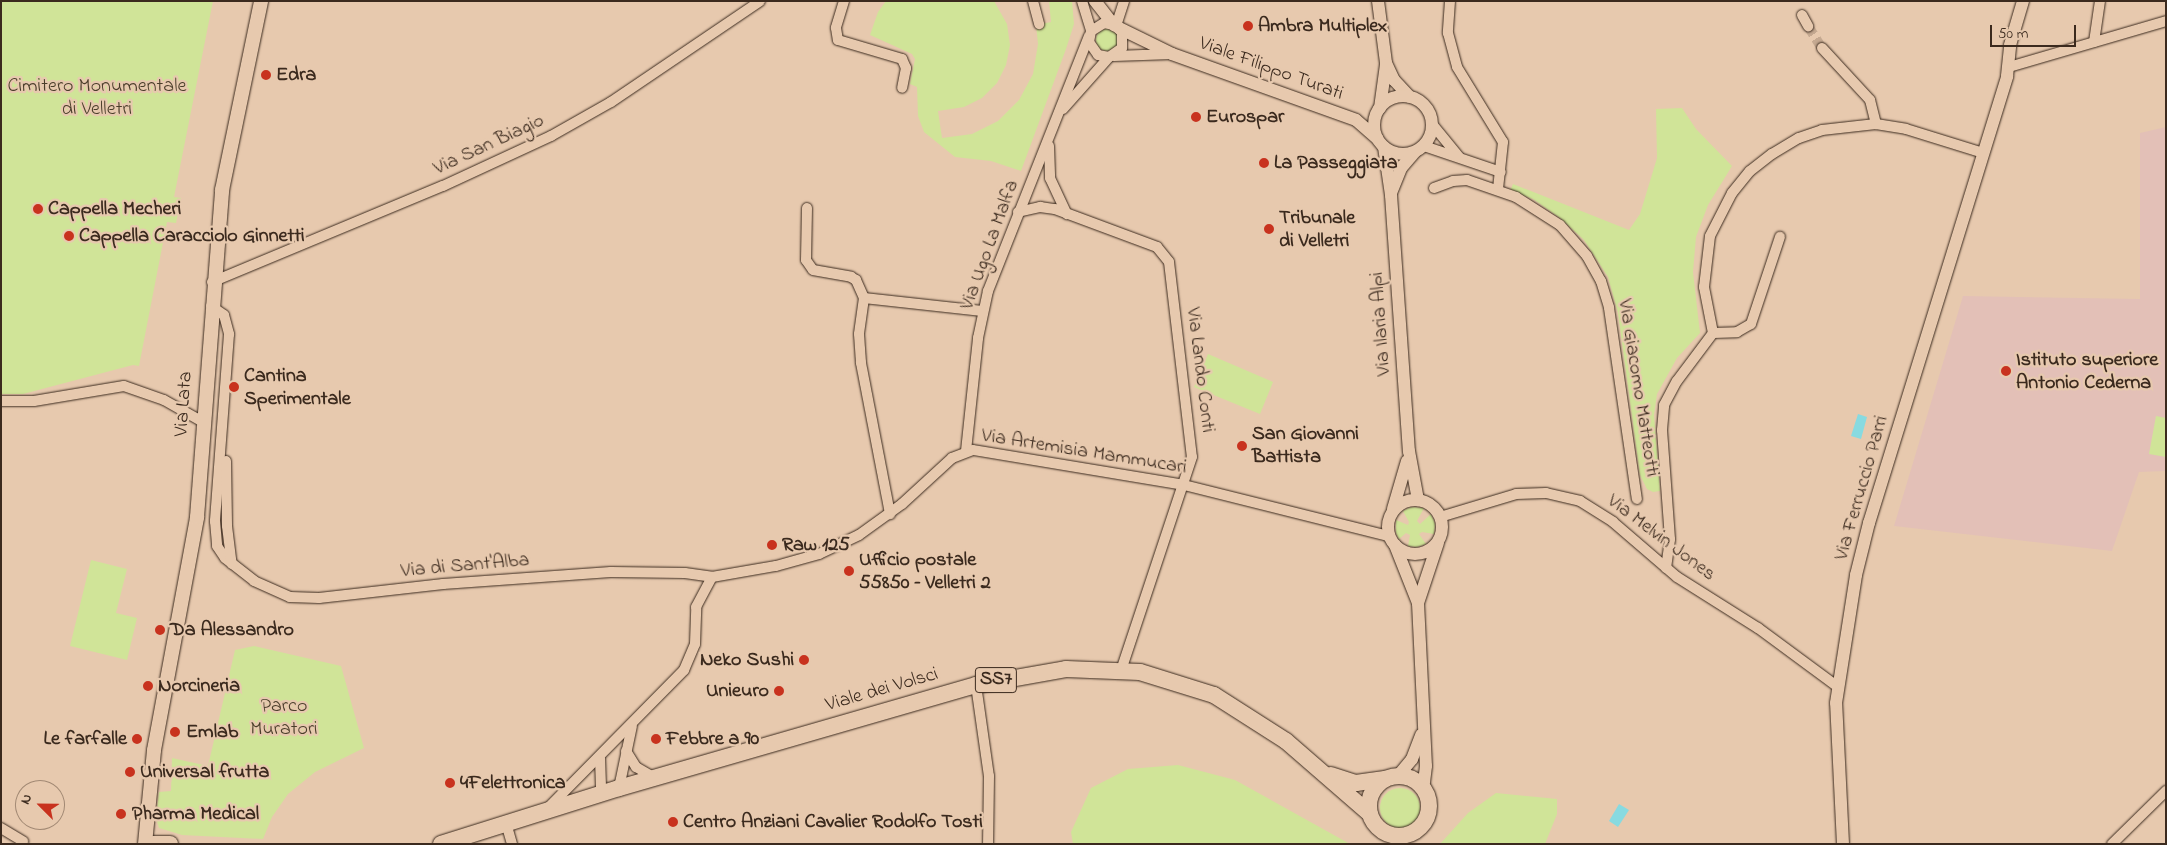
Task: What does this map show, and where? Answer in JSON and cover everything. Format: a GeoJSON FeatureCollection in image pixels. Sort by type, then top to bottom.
{"type":"FeatureCollection","features":[{"type":"Feature","properties":{"kind":"main road","name":"Via Lata"},"geometry":{"type":"LineString","coordinates":[[145,844],[147,810],[164,693],[193,546],[212,282],[223,181],[261,1]]}},
{"type":"Feature","properties":{"kind":"main road","name":"Viale dei Volsci"},"geometry":{"type":"LineString","coordinates":[[441,844],[619,788],[976,685],[1050,671],[1121,670],[1166,678],[1220,698],[1280,737],[1322,771],[1373,821],[1388,844]]}},
{"type":"Feature","properties":{"kind":"main road","name":"Viale dei Volsci"},"geometry":{"type":"LineString","coordinates":[[1322,771],[1356,783],[1392,778]]}},
{"type":"Feature","properties":{"kind":"main road"},"geometry":{"type":"LineString","coordinates":[[1373,821],[1374,790],[1392,778],[1407,778],[1423,790]]}},
{"type":"Feature","properties":{"kind":"main road","name":"SS7"},"geometry":{"type":"LineString","coordinates":[[1373,821],[1395,836],[1412,838],[1422,825],[1428,807],[1423,790]]}},
{"type":"Feature","properties":{"kind":"main road"},"geometry":{"type":"LineString","coordinates":[[147,810],[162,843]]}},
{"type":"Feature","properties":{"kind":"street","name":"Via San Biagio"},"geometry":{"type":"LineString","coordinates":[[212,282],[444,186],[557,133],[611,102],[760,1]]}},
{"type":"Feature","properties":{"kind":"street"},"geometry":{"type":"LineString","coordinates":[[844,1],[836,28],[837,39],[844,44],[902,59],[906,68],[902,88]]}},
{"type":"Feature","properties":{"kind":"street"},"geometry":{"type":"LineString","coordinates":[[1033,1],[1039,24]]}},
{"type":"Feature","properties":{"kind":"street"},"geometry":{"type":"LineString","coordinates":[[1082,1],[1093,52],[1112,56],[1124,43],[1116,26],[1095,1]]}},
{"type":"Feature","properties":{"kind":"street"},"geometry":{"type":"LineString","coordinates":[[1116,26],[1124,1]]}},
{"type":"Feature","properties":{"kind":"street"},"geometry":{"type":"LineString","coordinates":[[1378,1],[1386,63],[1379,111],[1380,142],[1399,154],[1420,149],[1459,158],[1501,172]]}},
{"type":"Feature","properties":{"kind":"street"},"geometry":{"type":"LineString","coordinates":[[1450,1],[1448,33],[1452,53],[1466,85],[1501,134],[1504,152],[1498,189]]}},
{"type":"Feature","properties":{"kind":"street","name":"Via Ferruccio Parri"},"geometry":{"type":"LineString","coordinates":[[1843,844],[1837,755],[1838,687],[1851,601],[1867,530],[2009,67],[2010,46],[2023,1]]}},
{"type":"Feature","properties":{"kind":"street"},"geometry":{"type":"LineString","coordinates":[[2094,42],[2100,1]]}},
{"type":"Feature","properties":{"kind":"street"},"geometry":{"type":"LineString","coordinates":[[1802,15],[1808,26]]}},
{"type":"Feature","properties":{"kind":"street"},"geometry":{"type":"LineString","coordinates":[[2009,67],[2166,21]]}},
{"type":"Feature","properties":{"kind":"street"},"geometry":{"type":"LineString","coordinates":[[1090,33],[1104,22],[1116,26]]}},
{"type":"Feature","properties":{"kind":"street","name":"Viale Filippo Turati"},"geometry":{"type":"LineString","coordinates":[[1116,26],[1172,54],[1356,120],[1380,142]]}},
{"type":"Feature","properties":{"kind":"street","name":"Via Ugo La Malfa"},"geometry":{"type":"LineString","coordinates":[[966,451],[982,311],[1018,212],[1090,33]]}},
{"type":"Feature","properties":{"kind":"street"},"geometry":{"type":"LineString","coordinates":[[1822,48],[1870,100],[1876,124]]}},
{"type":"Feature","properties":{"kind":"street","name":"Viale Filippo Turati"},"geometry":{"type":"LineString","coordinates":[[1112,56],[1172,54]]}},
{"type":"Feature","properties":{"kind":"street","name":"Via Ugo La Malfa"},"geometry":{"type":"LineString","coordinates":[[1057,115],[1112,56]]}},
{"type":"Feature","properties":{"kind":"street"},"geometry":{"type":"LineString","coordinates":[[1386,63],[1394,80],[1410,97],[1426,107],[1432,124],[1459,158]]}},
{"type":"Feature","properties":{"kind":"street"},"geometry":{"type":"LineString","coordinates":[[1379,111],[1394,98],[1410,97]]}},
{"type":"Feature","properties":{"kind":"street","name":"Viale Filippo Turati"},"geometry":{"type":"LineString","coordinates":[[1356,120],[1379,111]]}},
{"type":"Feature","properties":{"kind":"street"},"geometry":{"type":"LineString","coordinates":[[1420,149],[1432,124]]}},
{"type":"Feature","properties":{"kind":"street"},"geometry":{"type":"LineString","coordinates":[[1713,334],[1704,298],[1705,259],[1719,214],[1736,186],[1764,160],[1799,138],[1839,126],[1876,124],[1906,128],[1983,153]]}},
{"type":"Feature","properties":{"kind":"street"},"geometry":{"type":"LineString","coordinates":[[1051,130],[1049,173],[1067,214]]}},
{"type":"Feature","properties":{"kind":"street","name":"Via Ilaria Alpi"},"geometry":{"type":"LineString","coordinates":[[1380,142],[1391,195],[1409,451],[1418,500]]}},
{"type":"Feature","properties":{"kind":"street","name":"Via Ilaria Alpi"},"geometry":{"type":"LineString","coordinates":[[1391,195],[1401,168],[1420,149]]}},
{"type":"Feature","properties":{"kind":"street","name":"Via Giacomo Matteotti"},"geometry":{"type":"LineString","coordinates":[[1434,188],[1462,180],[1498,189],[1529,203],[1560,225],[1581,248],[1601,282],[1609,308],[1638,499]]}},
{"type":"Feature","properties":{"kind":"street"},"geometry":{"type":"LineString","coordinates":[[807,208],[808,265],[815,271],[851,277],[856,280],[864,298],[859,334],[861,363],[890,514]]}},
{"type":"Feature","properties":{"kind":"street"},"geometry":{"type":"LineString","coordinates":[[1018,212],[1046,208],[1067,214]]}},
{"type":"Feature","properties":{"kind":"street","name":"Via Lando Conti"},"geometry":{"type":"LineString","coordinates":[[1067,214],[1157,247],[1168,258],[1192,443],[1184,485],[1121,670]]}},
{"type":"Feature","properties":{"kind":"street"},"geometry":{"type":"LineString","coordinates":[[1666,568],[1670,539],[1662,411],[1674,386],[1713,334],[1737,332],[1751,324],[1780,237]]}},
{"type":"Feature","properties":{"kind":"street"},"geometry":{"type":"LineString","coordinates":[[864,298],[982,311]]}},
{"type":"Feature","properties":{"kind":"street","name":"Via di Sant'Alba"},"geometry":{"type":"LineString","coordinates":[[211,306],[224,315],[229,330],[215,534],[220,552],[232,564],[265,588],[301,599],[443,584],[604,572],[680,572],[712,577]]}},
{"type":"Feature","properties":{"kind":"street"},"geometry":{"type":"LineString","coordinates":[[1,401],[34,401],[124,386],[164,400],[203,422]]}},
{"type":"Feature","properties":{"kind":"street","name":"Via Artemisia Mammucari"},"geometry":{"type":"LineString","coordinates":[[712,577],[776,566],[819,554],[859,534],[890,514],[952,458],[966,451],[980,450],[1184,485],[1392,541]]}},
{"type":"Feature","properties":{"kind":"street","name":"Via Ilaria Alpi"},"geometry":{"type":"LineString","coordinates":[[1392,512],[1403,484],[1409,451]]}},
{"type":"Feature","properties":{"kind":"street","name":"Via Melvin Jones"},"geometry":{"type":"LineString","coordinates":[[1440,517],[1516,494],[1562,495],[1580,501],[1608,518],[1666,568],[1758,628],[1838,687]]}},
{"type":"Feature","properties":{"kind":"street"},"geometry":{"type":"LineString","coordinates":[[1418,602],[1440,538],[1440,517],[1431,505],[1418,500],[1403,502],[1392,512],[1389,519],[1392,541],[1418,602],[1426,770],[1423,790]]}},
{"type":"Feature","properties":{"kind":"street"},"geometry":{"type":"LineString","coordinates":[[1392,541],[1408,553],[1423,553],[1440,538]]}},
{"type":"Feature","properties":{"kind":"street"},"geometry":{"type":"LineString","coordinates":[[546,810],[632,726],[687,666],[696,644],[696,609],[712,577]]}},
{"type":"Feature","properties":{"kind":"street"},"geometry":{"type":"LineString","coordinates":[[976,685],[990,785],[988,844]]}},
{"type":"Feature","properties":{"kind":"street"},"geometry":{"type":"LineString","coordinates":[[619,788],[632,726]]}},
{"type":"Feature","properties":{"kind":"street"},"geometry":{"type":"LineString","coordinates":[[1392,778],[1412,759],[1423,728]]}},
{"type":"Feature","properties":{"kind":"street"},"geometry":{"type":"LineString","coordinates":[[626,751],[636,767],[655,778]]}},
{"type":"Feature","properties":{"kind":"street"},"geometry":{"type":"LineString","coordinates":[[600,758],[601,794]]}},
{"type":"Feature","properties":{"kind":"street"},"geometry":{"type":"LineString","coordinates":[[2112,844],[2166,791]]}},
{"type":"Feature","properties":{"kind":"street"},"geometry":{"type":"LineString","coordinates":[[506,823],[512,844]]}},
{"type":"Feature","properties":{"kind":"street"},"geometry":{"type":"LineString","coordinates":[[1,828],[24,843]]}},
{"type":"Feature","properties":{"kind":"shaded area"},"geometry":{"type":"Polygon","coordinates":[[[2166,127],[2166,471],[2139,472],[2112,551],[1894,526],[1963,296],[2140,299],[2140,133],[2166,127]]]}},
{"type":"Feature","properties":{"kind":"green space","name":"Cimitero Monumentale di Velletri"},"geometry":{"type":"Polygon","coordinates":[[[1,1],[213,1],[174,197],[181,198],[176,223],[167,222],[139,366],[133,365],[23,394],[1,394],[1,1]]]}},
{"type":"Feature","properties":{"kind":"green space"},"geometry":{"type":"Polygon","coordinates":[[[886,1],[994,1],[1007,24],[1010,45],[1006,65],[997,83],[982,98],[964,107],[938,111],[942,138],[972,134],[998,121],[1019,100],[1033,74],[1038,44],[1036,25],[1051,22],[1049,1],[1072,1],[1074,24],[1021,171],[991,161],[955,157],[924,132],[918,116],[917,87],[910,84],[915,59],[912,54],[870,35],[878,12],[886,1]]]}},
{"type":"Feature","properties":{"kind":"green space"},"geometry":{"type":"Polygon","coordinates":[[[1107,29],[1115,32],[1118,40],[1115,48],[1107,51],[1099,48],[1096,40],[1099,32],[1107,29]]]}},
{"type":"Feature","properties":{"kind":"green space"},"geometry":{"type":"Polygon","coordinates":[[[1682,108],[1696,129],[1732,166],[1708,205],[1696,237],[1693,272],[1700,333],[1677,358],[1657,394],[1654,415],[1660,491],[1653,492],[1647,489],[1640,475],[1618,313],[1608,277],[1584,240],[1560,218],[1533,199],[1510,191],[1513,184],[1629,230],[1640,214],[1657,158],[1656,109],[1682,108]]]}},
{"type":"Feature","properties":{"kind":"green space"},"geometry":{"type":"Polygon","coordinates":[[[1208,354],[1273,382],[1260,414],[1194,387],[1208,354]]]}},
{"type":"Feature","properties":{"kind":"green space"},"geometry":{"type":"Polygon","coordinates":[[[2156,416],[2166,418],[2166,457],[2149,454],[2156,416]]]}},
{"type":"Feature","properties":{"kind":"green space"},"geometry":{"type":"Polygon","coordinates":[[[1411,507],[1424,508],[1417,521],[1420,524],[1431,514],[1435,524],[1434,534],[1422,532],[1419,534],[1426,544],[1417,547],[1408,546],[1410,535],[1406,533],[1399,539],[1396,533],[1396,520],[1408,525],[1409,522],[1403,511],[1411,507]]]}},
{"type":"Feature","properties":{"kind":"green space"},"geometry":{"type":"Polygon","coordinates":[[[91,560],[127,569],[116,613],[137,618],[127,660],[70,646],[91,560]]]}},
{"type":"Feature","properties":{"kind":"green space","name":"Parco Muratori"},"geometry":{"type":"Polygon","coordinates":[[[254,646],[341,666],[364,748],[315,772],[288,794],[272,817],[263,839],[182,835],[159,828],[156,818],[159,792],[171,791],[172,758],[208,766],[235,650],[254,646]]]}},
{"type":"Feature","properties":{"kind":"green space"},"geometry":{"type":"Polygon","coordinates":[[[1178,765],[1235,780],[1350,844],[1073,844],[1071,832],[1091,788],[1128,769],[1178,765]]]}},
{"type":"Feature","properties":{"kind":"green space"},"geometry":{"type":"Polygon","coordinates":[[[1404,788],[1411,791],[1417,797],[1420,808],[1419,816],[1411,825],[1404,828],[1396,828],[1389,825],[1381,816],[1380,804],[1383,797],[1392,789],[1404,788]]]}},
{"type":"Feature","properties":{"kind":"green space"},"geometry":{"type":"Polygon","coordinates":[[[1496,793],[1557,799],[1557,814],[1545,844],[1440,844],[1468,813],[1496,793]]]}},
{"type":"Feature","properties":{"kind":"water"},"geometry":{"type":"Polygon","coordinates":[[[1858,414],[1867,417],[1861,439],[1851,436],[1858,414]]]}},
{"type":"Feature","properties":{"kind":"water"},"geometry":{"type":"Polygon","coordinates":[[[1619,804],[1629,810],[1618,827],[1609,821],[1619,804]]]}},
{"type":"Feature","properties":{"kind":"tunnel"},"geometry":{"type":"LineString","coordinates":[[1808,26],[1822,48]]}},
{"type":"Feature","properties":{"kind":"place","name":"Ambra Multiplex"},"geometry":{"type":"Point","coordinates":[1248,26]}},
{"type":"Feature","properties":{"kind":"place","name":"Edra"},"geometry":{"type":"Point","coordinates":[266,75]}},
{"type":"Feature","properties":{"kind":"place","name":"Eurospar"},"geometry":{"type":"Point","coordinates":[1196,117]}},
{"type":"Feature","properties":{"kind":"place","name":"La Passeggiata"},"geometry":{"type":"Point","coordinates":[1264,163]}},
{"type":"Feature","properties":{"kind":"place","name":"Cappella Mecheri"},"geometry":{"type":"Point","coordinates":[38,209]}},
{"type":"Feature","properties":{"kind":"place","name":"Tribunale di Velletri"},"geometry":{"type":"Point","coordinates":[1269,229]}},
{"type":"Feature","properties":{"kind":"place","name":"Cappella Caracciolo Ginnetti"},"geometry":{"type":"Point","coordinates":[69,236]}},
{"type":"Feature","properties":{"kind":"place","name":"Istituto superiore Antonio Cederna"},"geometry":{"type":"Point","coordinates":[2006,371]}},
{"type":"Feature","properties":{"kind":"place","name":"Cantina Sperimentale"},"geometry":{"type":"Point","coordinates":[234,387]}},
{"type":"Feature","properties":{"kind":"place","name":"San Giovanni Battista"},"geometry":{"type":"Point","coordinates":[1242,446]}},
{"type":"Feature","properties":{"kind":"place","name":"Raw 125"},"geometry":{"type":"Point","coordinates":[772,545]}},
{"type":"Feature","properties":{"kind":"place","name":"Ufficio postale 55850 – Velletri 2"},"geometry":{"type":"Point","coordinates":[849,571]}},
{"type":"Feature","properties":{"kind":"place","name":"Da Alessandro"},"geometry":{"type":"Point","coordinates":[160,630]}},
{"type":"Feature","properties":{"kind":"place","name":"Neko Sushi"},"geometry":{"type":"Point","coordinates":[804,660]}},
{"type":"Feature","properties":{"kind":"place","name":"Norcineria"},"geometry":{"type":"Point","coordinates":[148,686]}},
{"type":"Feature","properties":{"kind":"place","name":"Unieuro"},"geometry":{"type":"Point","coordinates":[779,691]}},
{"type":"Feature","properties":{"kind":"place","name":"Emlab"},"geometry":{"type":"Point","coordinates":[175,732]}},
{"type":"Feature","properties":{"kind":"place","name":"Le farfalle"},"geometry":{"type":"Point","coordinates":[137,739]}},
{"type":"Feature","properties":{"kind":"place","name":"Febbre a 90"},"geometry":{"type":"Point","coordinates":[656,739]}},
{"type":"Feature","properties":{"kind":"place","name":"Universal frutta"},"geometry":{"type":"Point","coordinates":[130,772]}},
{"type":"Feature","properties":{"kind":"place","name":"4Felettronica"},"geometry":{"type":"Point","coordinates":[450,783]}},
{"type":"Feature","properties":{"kind":"place","name":"Pharma Medical"},"geometry":{"type":"Point","coordinates":[121,814]}},
{"type":"Feature","properties":{"kind":"place","name":"Centro Anziani Cavalier Rodolfo Tosti"},"geometry":{"type":"Point","coordinates":[673,822]}}]}
